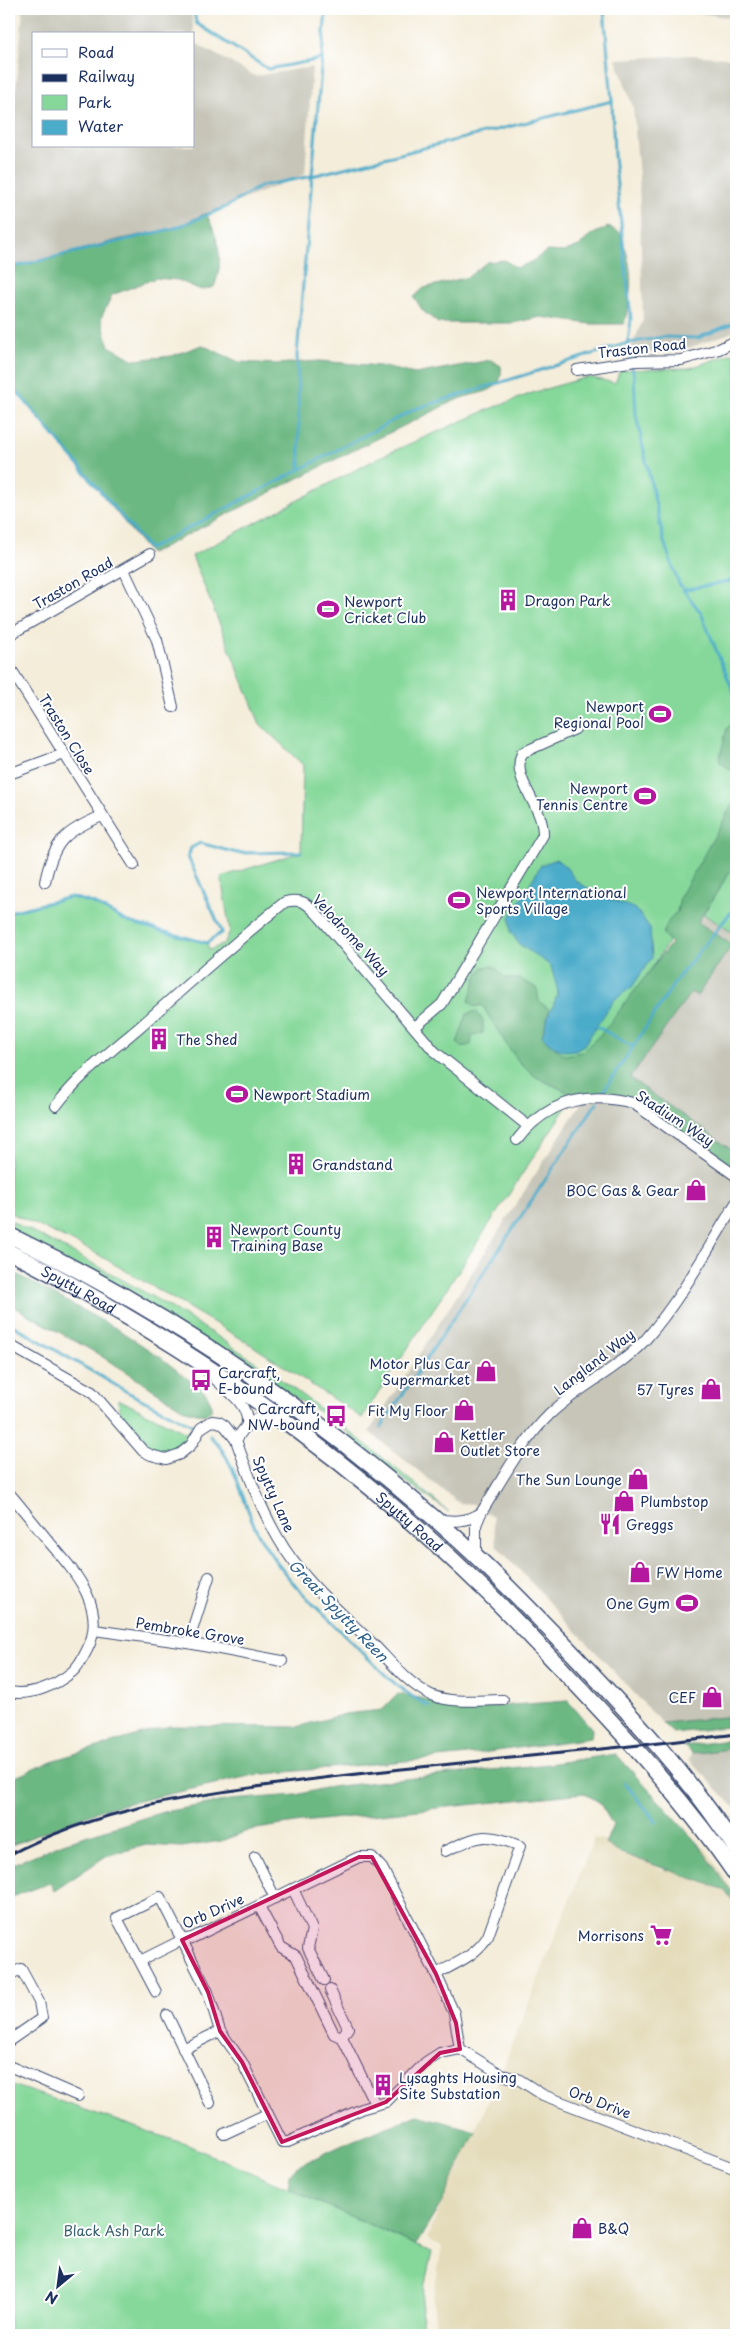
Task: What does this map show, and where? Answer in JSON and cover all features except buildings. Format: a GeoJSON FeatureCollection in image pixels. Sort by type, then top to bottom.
{"type":"FeatureCollection","features":[{"type":"Feature","properties":{"kind":"main road","name":"Spytty Road"},"geometry":{"type":"LineString","coordinates":[[9,1235],[119,1293],[208,1347],[344,1443],[436,1519],[523,1602],[628,1713],[696,1791],[732,1838],[736,1849]]}},
{"type":"Feature","properties":{"kind":"main road","name":"Spytty Road"},"geometry":{"type":"LineString","coordinates":[[9,1252],[83,1291],[194,1358],[267,1408],[340,1464],[480,1585],[526,1632],[681,1800],[736,1875]]}},
{"type":"Feature","properties":{"kind":"street","name":"Traston Road"},"geometry":{"type":"LineString","coordinates":[[577,370],[636,361],[681,360],[718,349],[736,341]]}},
{"type":"Feature","properties":{"kind":"street","name":"Traston Road"},"geometry":{"type":"LineString","coordinates":[[9,635],[150,554]]}},
{"type":"Feature","properties":{"kind":"street"},"geometry":{"type":"LineString","coordinates":[[124,570],[157,640],[173,707]]}},
{"type":"Feature","properties":{"kind":"street","name":"Traston Close"},"geometry":{"type":"LineString","coordinates":[[9,666],[134,864]]}},
{"type":"Feature","properties":{"kind":"street"},"geometry":{"type":"LineString","coordinates":[[415,1028],[442,1004],[543,835],[544,823],[518,769],[522,753],[575,729]]}},
{"type":"Feature","properties":{"kind":"street"},"geometry":{"type":"LineString","coordinates":[[9,774],[64,754]]}},
{"type":"Feature","properties":{"kind":"street"},"geometry":{"type":"LineString","coordinates":[[45,882],[49,860],[63,836],[102,816]]}},
{"type":"Feature","properties":{"kind":"street","name":"Velodrome Way"},"geometry":{"type":"LineString","coordinates":[[56,1106],[69,1091],[111,1052],[279,907],[285,902],[296,900],[305,901],[310,906],[436,1052],[528,1126]]}},
{"type":"Feature","properties":{"kind":"street","name":"Stadium Way"},"geometry":{"type":"LineString","coordinates":[[517,1140],[528,1126],[549,1110],[565,1103],[592,1098],[615,1098],[633,1103],[736,1176]]}},
{"type":"Feature","properties":{"kind":"street","name":"Langland Way"},"geometry":{"type":"LineString","coordinates":[[476,1556],[476,1525],[481,1513],[534,1433],[550,1414],[645,1340],[676,1298],[736,1203]]}},
{"type":"Feature","properties":{"kind":"street","name":"Spytty Lane"},"geometry":{"type":"LineString","coordinates":[[13,1347],[92,1392],[143,1451],[150,1455],[166,1458],[180,1454],[190,1445],[201,1428],[212,1421],[225,1426],[236,1440],[254,1489],[283,1546],[318,1589],[407,1678],[433,1696],[456,1699],[503,1700]]}},
{"type":"Feature","properties":{"kind":"street"},"geometry":{"type":"LineString","coordinates":[[194,1358],[239,1402],[246,1413],[247,1423]]}},
{"type":"Feature","properties":{"kind":"street"},"geometry":{"type":"LineString","coordinates":[[236,1440],[247,1423],[258,1418],[270,1419],[300,1436],[340,1464]]}},
{"type":"Feature","properties":{"kind":"street"},"geometry":{"type":"LineString","coordinates":[[9,1493],[77,1575],[92,1605],[94,1630],[84,1656],[76,1668],[64,1679],[48,1688],[29,1692],[9,1692]]}},
{"type":"Feature","properties":{"kind":"street"},"geometry":{"type":"LineString","coordinates":[[436,1519],[448,1522],[469,1520],[481,1513]]}},
{"type":"Feature","properties":{"kind":"street"},"geometry":{"type":"LineString","coordinates":[[188,1643],[209,1576]]}},
{"type":"Feature","properties":{"kind":"street","name":"Pembroke Grove"},"geometry":{"type":"LineString","coordinates":[[94,1630],[188,1643],[282,1661]]}},
{"type":"Feature","properties":{"kind":"street"},"geometry":{"type":"LineString","coordinates":[[436,1974],[474,1953],[482,1946],[488,1936],[520,1846],[499,1837],[487,1836],[467,1841],[445,1851]]}},
{"type":"Feature","properties":{"kind":"street"},"geometry":{"type":"LineString","coordinates":[[255,1857],[275,1898]]}},
{"type":"Feature","properties":{"kind":"street","name":"Orb Drive"},"geometry":{"type":"LineString","coordinates":[[460,2049],[454,2013],[382,1868],[372,1857],[359,1857],[192,1938],[182,1940],[208,1992],[220,2031],[242,2062],[279,2139],[285,2143],[375,2104],[386,2102],[417,2070],[440,2053],[460,2049],[502,2075],[518,2079],[544,2095],[736,2169]]}},
{"type":"Feature","properties":{"kind":"street"},"geometry":{"type":"LineString","coordinates":[[293,1889],[312,1929],[308,1948],[324,1980]]}},
{"type":"Feature","properties":{"kind":"street"},"geometry":{"type":"LineString","coordinates":[[140,1961],[182,1940],[160,1897],[118,1918],[140,1961],[156,1992]]}},
{"type":"Feature","properties":{"kind":"street"},"geometry":{"type":"LineString","coordinates":[[259,1906],[281,1947],[296,1956],[334,2034],[342,2036]]}},
{"type":"Feature","properties":{"kind":"street"},"geometry":{"type":"LineString","coordinates":[[9,1975],[21,1969],[39,2002],[42,2018],[9,2040]]}},
{"type":"Feature","properties":{"kind":"street"},"geometry":{"type":"LineString","coordinates":[[330,1990],[348,2028],[342,2036]]}},
{"type":"Feature","properties":{"kind":"street"},"geometry":{"type":"LineString","coordinates":[[167,2015],[210,2103]]}},
{"type":"Feature","properties":{"kind":"street"},"geometry":{"type":"LineString","coordinates":[[183,2049],[220,2031]]}},
{"type":"Feature","properties":{"kind":"street"},"geometry":{"type":"LineString","coordinates":[[342,2036],[375,2104]]}},
{"type":"Feature","properties":{"kind":"street"},"geometry":{"type":"LineString","coordinates":[[9,2066],[78,2096]]}},
{"type":"Feature","properties":{"kind":"street"},"geometry":{"type":"LineString","coordinates":[[224,2134],[267,2114]]}},
{"type":"Feature","properties":{"kind":"highlighted area"},"geometry":{"type":"Polygon","coordinates":[[[359,1857],[372,1857],[436,1974],[456,2023],[460,2049],[440,2053],[386,2102],[282,2142],[242,2062],[220,2031],[208,1992],[182,1940],[359,1857]]]}},
{"type":"Feature","properties":{"kind":"shaded area"},"geometry":{"type":"Polygon","coordinates":[[[23,9],[191,9],[194,32],[32,32],[32,148],[195,148],[195,43],[255,76],[312,67],[305,174],[175,228],[121,239],[17,267],[9,263],[9,137],[16,91],[23,9]]]}},
{"type":"Feature","properties":{"kind":"shaded area"},"geometry":{"type":"Polygon","coordinates":[[[677,9],[736,9],[736,19],[677,9]]]}},
{"type":"Feature","properties":{"kind":"shaded area"},"geometry":{"type":"Polygon","coordinates":[[[693,55],[736,59],[736,331],[677,352],[629,353],[643,320],[639,177],[633,107],[616,59],[693,55]]]}},
{"type":"Feature","properties":{"kind":"shaded area"},"geometry":{"type":"Polygon","coordinates":[[[736,863],[736,1716],[662,1723],[496,1545],[493,1517],[473,1504],[459,1503],[369,1432],[736,863]]]}},
{"type":"Feature","properties":{"kind":"shaded area"},"geometry":{"type":"Polygon","coordinates":[[[736,1748],[736,1809],[689,1759],[692,1754],[736,1748]]]}},
{"type":"Feature","properties":{"kind":"shaded area"},"geometry":{"type":"Polygon","coordinates":[[[594,1838],[618,1843],[661,1870],[672,1869],[705,1848],[736,1894],[736,2319],[732,2335],[707,2330],[693,2335],[456,2335],[435,2324],[433,2299],[442,2246],[427,2239],[497,2083],[594,1838]]]}},
{"type":"Feature","properties":{"kind":"green space"},"geometry":{"type":"Polygon","coordinates":[[[206,213],[219,249],[219,268],[214,287],[201,290],[178,280],[156,278],[112,295],[101,318],[109,346],[134,360],[172,356],[202,345],[239,362],[277,364],[319,361],[380,366],[415,374],[491,360],[501,366],[501,375],[494,387],[447,404],[150,554],[9,380],[9,263],[17,267],[121,239],[175,228],[206,213]]]}},
{"type":"Feature","properties":{"kind":"green space"},"geometry":{"type":"Polygon","coordinates":[[[608,227],[619,232],[630,267],[629,299],[624,324],[590,324],[541,317],[513,323],[438,323],[423,311],[414,297],[424,288],[468,277],[487,262],[504,260],[517,268],[531,262],[547,251],[563,252],[579,246],[591,235],[608,227]]]}},
{"type":"Feature","properties":{"kind":"green space","name":"Newport International Sports Village"},"geometry":{"type":"Polygon","coordinates":[[[736,352],[736,831],[580,1086],[362,1418],[250,1344],[92,1251],[9,1212],[9,912],[71,897],[93,903],[128,922],[207,943],[209,950],[224,944],[230,931],[221,877],[301,852],[303,765],[260,724],[192,556],[384,455],[485,411],[535,392],[588,377],[615,383],[620,370],[690,368],[736,352]]]}},
{"type":"Feature","properties":{"kind":"green space"},"geometry":{"type":"Polygon","coordinates":[[[736,719],[736,774],[719,761],[727,728],[736,719]]]}},
{"type":"Feature","properties":{"kind":"green space"},"geometry":{"type":"Polygon","coordinates":[[[736,798],[736,862],[698,922],[732,945],[697,996],[691,992],[630,1078],[736,1153],[736,1170],[631,1097],[613,1094],[577,1097],[536,1077],[519,1062],[482,1005],[474,1007],[469,1001],[477,976],[483,967],[494,966],[506,978],[520,979],[537,988],[539,1001],[550,1010],[542,1036],[564,1055],[582,1052],[603,1032],[671,943],[663,934],[667,925],[672,916],[677,912],[680,897],[736,798]]]}},
{"type":"Feature","properties":{"kind":"green space"},"geometry":{"type":"Polygon","coordinates":[[[736,862],[736,935],[703,914],[736,862]]]}},
{"type":"Feature","properties":{"kind":"green space"},"geometry":{"type":"Polygon","coordinates":[[[476,1011],[483,1021],[483,1033],[472,1036],[471,1045],[461,1047],[457,1043],[467,1014],[476,1011]]]}},
{"type":"Feature","properties":{"kind":"green space"},"geometry":{"type":"Polygon","coordinates":[[[9,1220],[118,1277],[171,1307],[223,1340],[310,1401],[449,1512],[369,1455],[343,1428],[328,1417],[9,1229],[9,1220]]]}},
{"type":"Feature","properties":{"kind":"green space"},"geometry":{"type":"Polygon","coordinates":[[[9,1270],[119,1330],[160,1357],[206,1393],[211,1403],[211,1410],[205,1415],[185,1410],[98,1354],[9,1304],[9,1270]]]}},
{"type":"Feature","properties":{"kind":"green space"},"geometry":{"type":"Polygon","coordinates":[[[118,1399],[190,1435],[184,1443],[175,1449],[160,1450],[147,1445],[136,1435],[122,1417],[119,1411],[118,1399]]]}},
{"type":"Feature","properties":{"kind":"green space"},"geometry":{"type":"Polygon","coordinates":[[[398,1694],[472,1708],[568,1701],[592,1729],[591,1738],[459,1756],[254,1775],[103,1809],[9,1846],[9,1780],[54,1760],[169,1726],[296,1727],[345,1714],[382,1710],[398,1694]]]}},
{"type":"Feature","properties":{"kind":"green space"},"geometry":{"type":"Polygon","coordinates":[[[736,1716],[736,1726],[673,1733],[662,1723],[736,1716]]]}},
{"type":"Feature","properties":{"kind":"green space"},"geometry":{"type":"Polygon","coordinates":[[[736,1739],[736,1748],[692,1754],[684,1746],[736,1739]]]}},
{"type":"Feature","properties":{"kind":"green space"},"geometry":{"type":"Polygon","coordinates":[[[616,1754],[699,1845],[736,1898],[736,1905],[725,1890],[618,1852],[605,1844],[613,1825],[599,1802],[584,1793],[302,1822],[250,1830],[221,1841],[182,1847],[146,1845],[106,1856],[54,1891],[50,1883],[9,1898],[9,1866],[63,1843],[163,1812],[230,1800],[296,1795],[329,1787],[549,1764],[616,1754]]]}},
{"type":"Feature","properties":{"kind":"green space","name":"Black Ash Park"},"geometry":{"type":"Polygon","coordinates":[[[9,2084],[188,2145],[432,2252],[422,2307],[423,2327],[427,2335],[9,2335],[9,2084]]]}},
{"type":"Feature","properties":{"kind":"green space"},"geometry":{"type":"Polygon","coordinates":[[[418,2115],[476,2131],[442,2202],[416,2245],[288,2189],[290,2174],[296,2167],[349,2142],[418,2115]]]}},
{"type":"Feature","properties":{"kind":"water"},"geometry":{"type":"Polygon","coordinates":[[[556,859],[566,867],[576,881],[601,896],[636,909],[650,928],[652,958],[632,987],[614,1000],[584,1045],[575,1050],[565,1051],[554,1047],[542,1036],[558,992],[551,966],[519,944],[511,932],[510,917],[541,865],[556,859]]]}},
{"type":"Feature","properties":{"kind":"waterway"},"geometry":{"type":"LineString","coordinates":[[194,9],[196,23],[268,69],[322,59]]}},
{"type":"Feature","properties":{"kind":"waterway"},"geometry":{"type":"LineString","coordinates":[[300,469],[297,356],[326,9]]}},
{"type":"Feature","properties":{"kind":"waterway"},"geometry":{"type":"LineString","coordinates":[[9,268],[175,228],[226,207],[261,186],[312,176],[612,101],[604,9]]}},
{"type":"Feature","properties":{"kind":"waterway"},"geometry":{"type":"LineString","coordinates":[[9,382],[149,549],[415,409],[628,343],[631,319],[614,156],[612,101]]}},
{"type":"Feature","properties":{"kind":"waterway"},"geometry":{"type":"LineString","coordinates":[[736,322],[698,338],[663,337],[628,343],[634,377],[636,415],[664,542],[679,584],[701,613],[736,698]]}},
{"type":"Feature","properties":{"kind":"waterway"},"geometry":{"type":"LineString","coordinates":[[683,590],[736,580]]}},
{"type":"Feature","properties":{"kind":"waterway"},"geometry":{"type":"LineString","coordinates":[[9,912],[71,897],[93,903],[128,922],[207,943],[222,932],[188,857],[191,848],[200,843],[237,853],[301,852]]}},
{"type":"Feature","properties":{"kind":"waterway"},"geometry":{"type":"LineString","coordinates":[[596,1026],[633,1047],[677,979],[736,906]]}},
{"type":"Feature","properties":{"kind":"waterway"},"geometry":{"type":"LineString","coordinates":[[600,1096],[633,1047]]}},
{"type":"Feature","properties":{"kind":"waterway"},"geometry":{"type":"LineString","coordinates":[[381,1427],[597,1102]]}},
{"type":"Feature","properties":{"kind":"waterway","name":"Great Spytty Reen"},"geometry":{"type":"LineString","coordinates":[[9,1323],[129,1393],[192,1425]]}},
{"type":"Feature","properties":{"kind":"waterway","name":"Great Spytty Reen"},"geometry":{"type":"LineString","coordinates":[[210,1436],[227,1458],[254,1525],[279,1566],[313,1604],[387,1676],[407,1693],[429,1706]]}},
{"type":"Feature","properties":{"kind":"waterway"},"geometry":{"type":"LineString","coordinates":[[625,1783],[656,1822]]}},
{"type":"Feature","properties":{"kind":"railway"},"geometry":{"type":"LineString","coordinates":[[9,1855],[45,1838],[82,1824],[120,1813],[197,1796],[276,1784],[420,1767],[736,1734]]}},
{"type":"Feature","properties":{"kind":"place","name":"Dragon Park"},"geometry":{"type":"Point","coordinates":[508,600]}},
{"type":"Feature","properties":{"kind":"place","name":"Newport Cricket Club"},"geometry":{"type":"Point","coordinates":[328,609]}},
{"type":"Feature","properties":{"kind":"place","name":"Newport Regional Pool"},"geometry":{"type":"Point","coordinates":[660,714]}},
{"type":"Feature","properties":{"kind":"place","name":"Newport Tennis Centre"},"geometry":{"type":"Point","coordinates":[645,796]}},
{"type":"Feature","properties":{"kind":"place","name":"Newport International Sports Village"},"geometry":{"type":"Point","coordinates":[459,900]}},
{"type":"Feature","properties":{"kind":"place","name":"The Shed"},"geometry":{"type":"Point","coordinates":[159,1039]}},
{"type":"Feature","properties":{"kind":"place","name":"Newport Stadium"},"geometry":{"type":"Point","coordinates":[237,1094]}},
{"type":"Feature","properties":{"kind":"place","name":"Grandstand"},"geometry":{"type":"Point","coordinates":[296,1164]}},
{"type":"Feature","properties":{"kind":"place","name":"BOC Gas & Gear"},"geometry":{"type":"Point","coordinates":[696,1190]}},
{"type":"Feature","properties":{"kind":"place","name":"Newport County Training Base"},"geometry":{"type":"Point","coordinates":[214,1237]}},
{"type":"Feature","properties":{"kind":"place","name":"Motor Plus Car Supermarket"},"geometry":{"type":"Point","coordinates":[486,1371]}},
{"type":"Feature","properties":{"kind":"place","name":"Carcraft, E-bound"},"geometry":{"type":"Point","coordinates":[201,1380]}},
{"type":"Feature","properties":{"kind":"place","name":"57 Tyres"},"geometry":{"type":"Point","coordinates":[711,1389]}},
{"type":"Feature","properties":{"kind":"place","name":"Fit My Floor"},"geometry":{"type":"Point","coordinates":[464,1410]}},
{"type":"Feature","properties":{"kind":"place","name":"Carcraft, NW-bound"},"geometry":{"type":"Point","coordinates":[336,1416]}},
{"type":"Feature","properties":{"kind":"place","name":"Kettler Outlet Store"},"geometry":{"type":"Point","coordinates":[444,1442]}},
{"type":"Feature","properties":{"kind":"place","name":"The Sun Lounge"},"geometry":{"type":"Point","coordinates":[638,1479]}},
{"type":"Feature","properties":{"kind":"place","name":"Plumbstop"},"geometry":{"type":"Point","coordinates":[624,1501]}},
{"type":"Feature","properties":{"kind":"place","name":"Greggs"},"geometry":{"type":"Point","coordinates":[610,1524]}},
{"type":"Feature","properties":{"kind":"place","name":"FW Home"},"geometry":{"type":"Point","coordinates":[640,1572]}},
{"type":"Feature","properties":{"kind":"place","name":"One Gym"},"geometry":{"type":"Point","coordinates":[687,1603]}},
{"type":"Feature","properties":{"kind":"place","name":"CEF"},"geometry":{"type":"Point","coordinates":[712,1697]}},
{"type":"Feature","properties":{"kind":"place","name":"Morrisons"},"geometry":{"type":"Point","coordinates":[661,1935]}},
{"type":"Feature","properties":{"kind":"place","name":"Lysaghts Housing Site Substation"},"geometry":{"type":"Point","coordinates":[383,2085]}},
{"type":"Feature","properties":{"kind":"place","name":"B&Q"},"geometry":{"type":"Point","coordinates":[582,2228]}}]}
